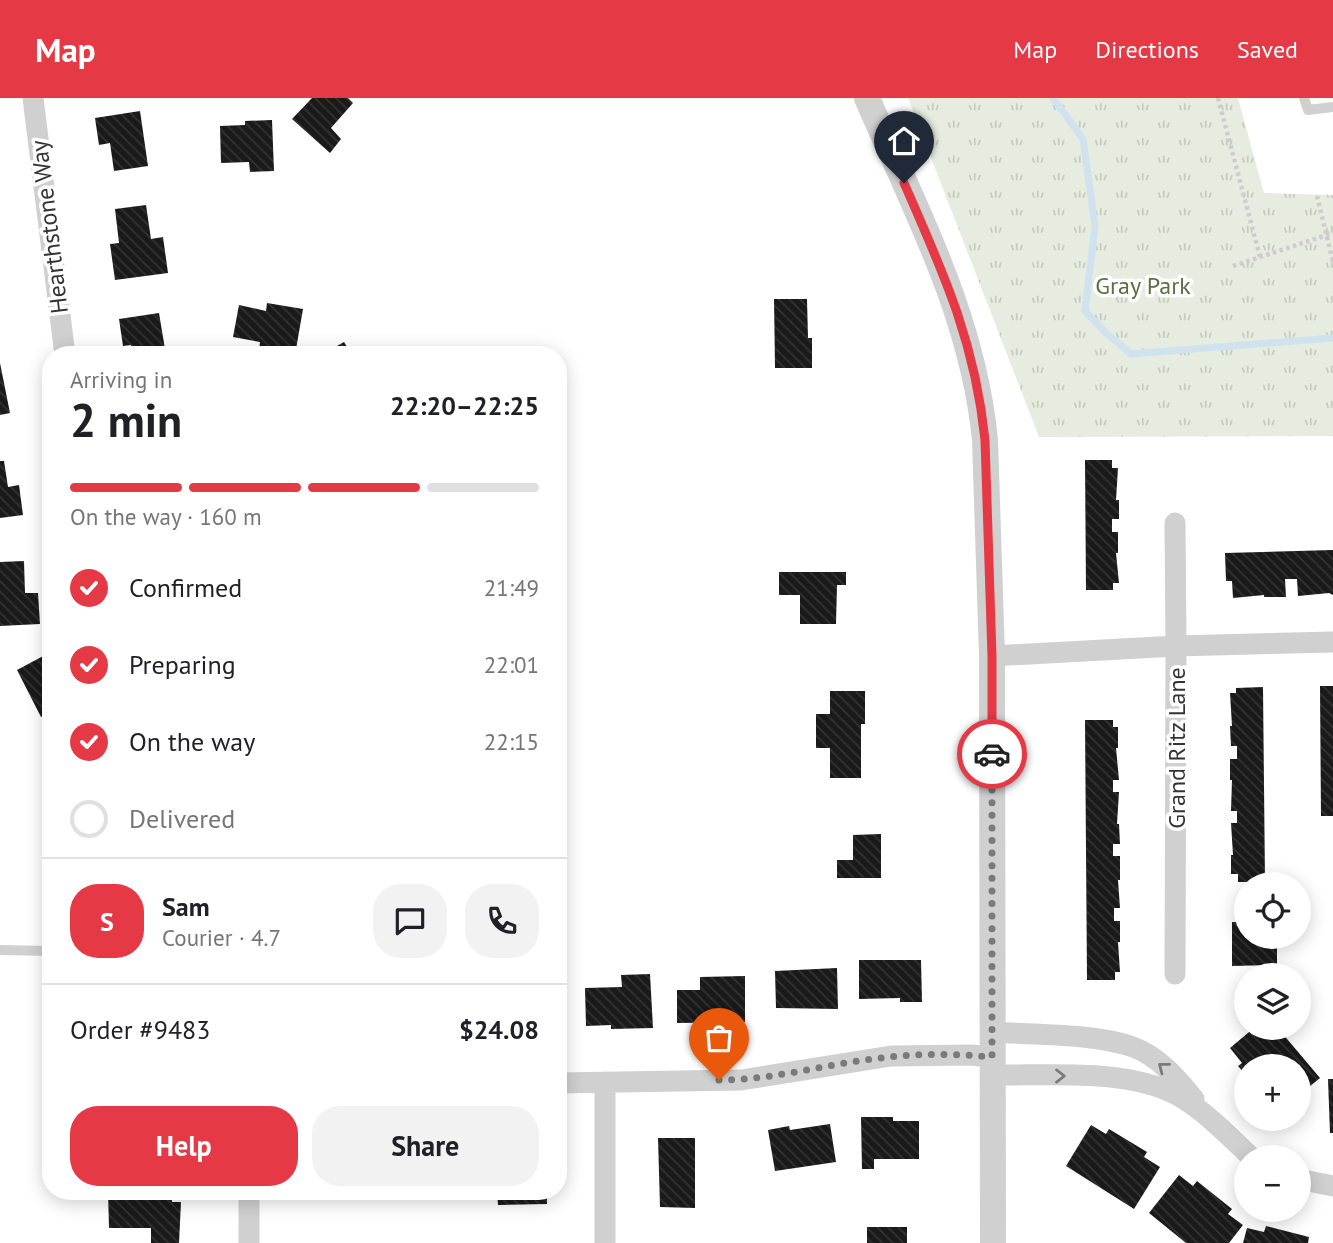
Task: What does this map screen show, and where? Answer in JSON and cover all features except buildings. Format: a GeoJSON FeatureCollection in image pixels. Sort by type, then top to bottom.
{"type":"FeatureCollection","features":[{"type":"Feature","properties":{"kind":"street","name":"Hearthstone Way"},"geometry":{"type":"LineString","coordinates":[[33,98],[64,346]]}},
{"type":"Feature","properties":{"kind":"street"},"geometry":{"type":"LineString","coordinates":[[867,98],[954,300],[976,376],[985,440],[992,656],[993,1243]]}},
{"type":"Feature","properties":{"kind":"street","name":"Grand Ritz Lane"},"geometry":{"type":"LineString","coordinates":[[1175,523],[1175,974]]}},
{"type":"Feature","properties":{"kind":"street"},"geometry":{"type":"LineString","coordinates":[[992,656],[1176,646],[1333,642]]}},
{"type":"Feature","properties":{"kind":"street"},"geometry":{"type":"LineString","coordinates":[[567,1083],[741,1080],[914,1055],[992,1055],[1089,1039],[1135,1048],[1167,1069],[1209,1117],[1238,1145]]}},
{"type":"Feature","properties":{"kind":"street"},"geometry":{"type":"LineString","coordinates":[[992,1055],[1136,1082],[1175,1094],[1209,1117]]}},
{"type":"Feature","properties":{"kind":"street"},"geometry":{"type":"LineString","coordinates":[[605,1082],[605,1243]]}},
{"type":"Feature","properties":{"kind":"street"},"geometry":{"type":"LineString","coordinates":[[1311,1182],[1333,1186]]}},
{"type":"Feature","properties":{"kind":"street"},"geometry":{"type":"LineString","coordinates":[[249,1200],[249,1243]]}},
{"type":"Feature","properties":{"kind":"lane"},"geometry":{"type":"LineString","coordinates":[[1304,98],[1308,110],[1333,107]]}},
{"type":"Feature","properties":{"kind":"lane"},"geometry":{"type":"LineString","coordinates":[[0,950],[42,951]]}},
{"type":"Feature","properties":{"kind":"path"},"geometry":{"type":"LineString","coordinates":[[1218,98],[1260,257]]}},
{"type":"Feature","properties":{"kind":"path"},"geometry":{"type":"LineString","coordinates":[[1317,195],[1330,235],[1333,262]]}},
{"type":"Feature","properties":{"kind":"path"},"geometry":{"type":"LineString","coordinates":[[1233,266],[1330,235]]}},
{"type":"Feature","properties":{"kind":"green space","name":"Gray Park"},"geometry":{"type":"Polygon","coordinates":[[[908,98],[1238,98],[1264,193],[1333,195],[1333,436],[1039,437],[908,98]]]}},
{"type":"Feature","properties":{"kind":"waterway"},"geometry":{"type":"LineString","coordinates":[[1053,98],[1083,139],[1095,226],[1085,311],[1106,333],[1131,354],[1333,338]]}},
{"type":"Feature","properties":{"kind":"way so far"},"geometry":{"type":"LineString","coordinates":[[719,1080],[757,1078],[891,1056],[992,1057],[992,754]]}},
{"type":"Feature","properties":{"kind":"route"},"geometry":{"type":"LineString","coordinates":[[904,183],[954,300],[974,365],[982,408],[992,656],[992,754]]}}]}
